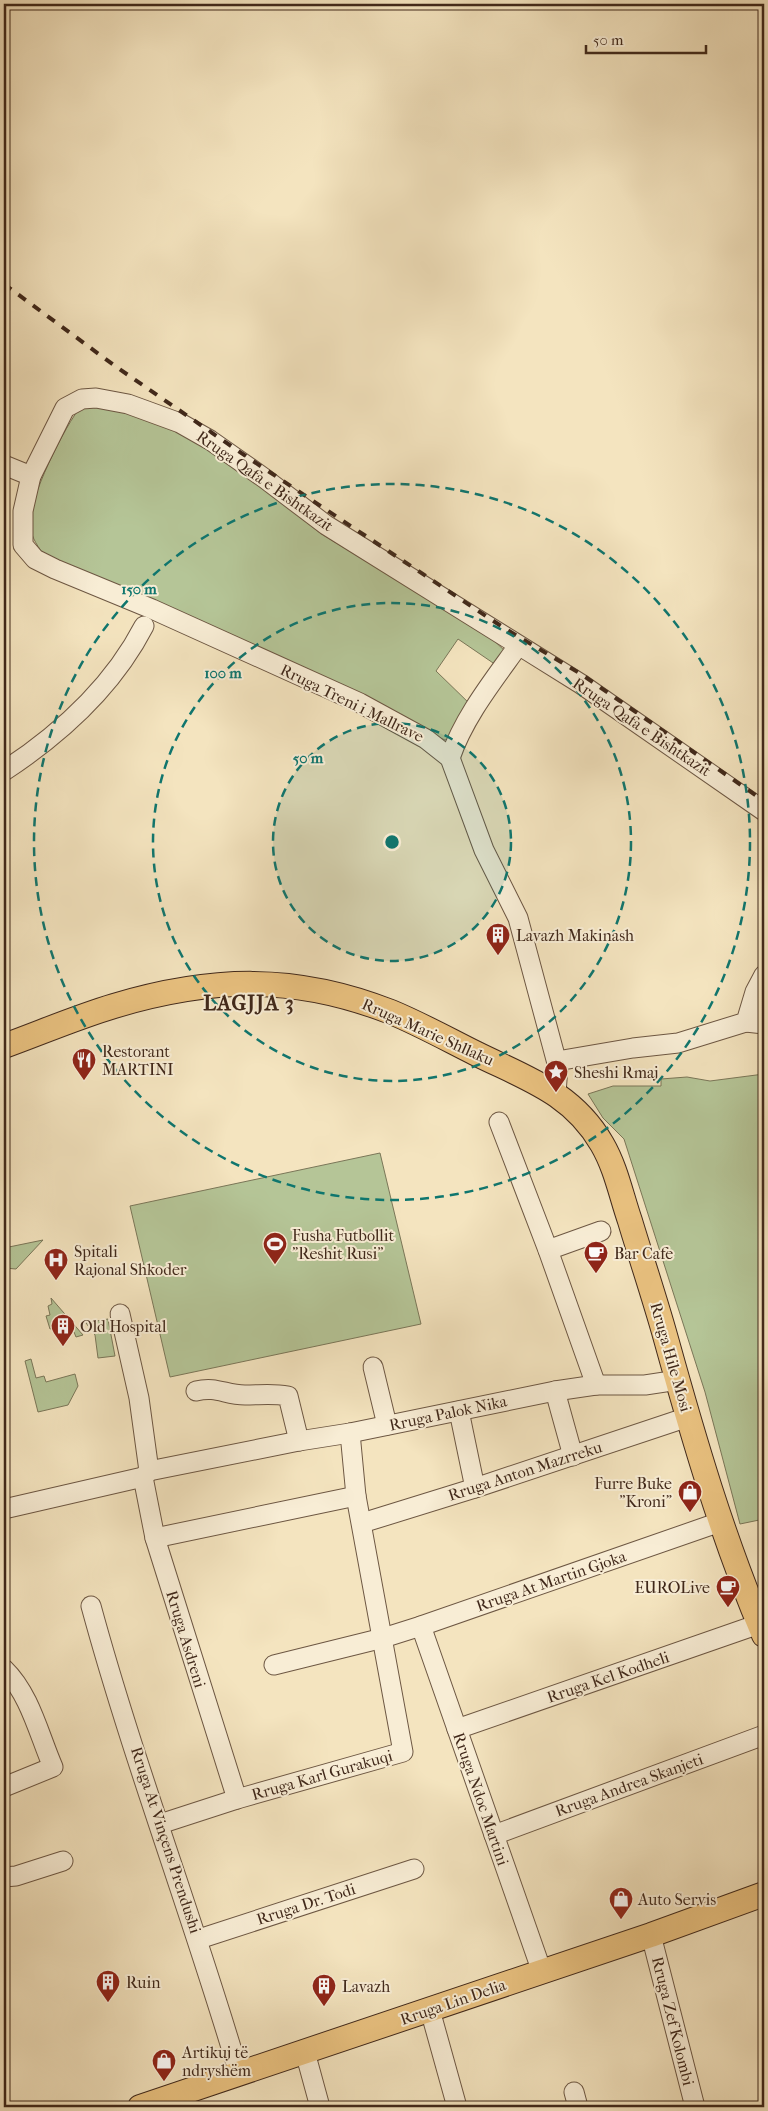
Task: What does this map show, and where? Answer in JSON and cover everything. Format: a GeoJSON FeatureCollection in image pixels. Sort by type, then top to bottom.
{"type":"FeatureCollection","features":[{"type":"Feature","properties":{"kind":"main road","name":"Rruga Marie Shllaku"},"geometry":{"type":"LineString","coordinates":[[6,1040],[114,1006],[204,985],[233,982],[275,984],[308,988],[390,1012],[538,1082],[556,1093]]}},
{"type":"Feature","properties":{"kind":"main road","name":"Rruga Hile Mosi"},"geometry":{"type":"LineString","coordinates":[[556,1093],[572,1105],[589,1124],[602,1144],[615,1173],[653,1290],[688,1417],[720,1522],[762,1629]]}},
{"type":"Feature","properties":{"kind":"main road","name":"Rruga Lin Delia"},"geometry":{"type":"LineString","coordinates":[[140,2107],[651,1935],[764,1894]]}},
{"type":"Feature","properties":{"kind":"street","name":"Rruga Qafa e Bishtkazit"},"geometry":{"type":"LineString","coordinates":[[31,476],[65,408],[82,399],[96,398],[128,404],[180,423],[210,440],[326,525],[581,684],[764,811]]}},
{"type":"Feature","properties":{"kind":"street"},"geometry":{"type":"LineString","coordinates":[[4,465],[31,476]]}},
{"type":"Feature","properties":{"kind":"street","name":"Rruga Treni i Mallrave"},"geometry":{"type":"LineString","coordinates":[[31,476],[23,512],[23,545],[35,559],[152,609],[360,703],[426,739],[450,758]]}},
{"type":"Feature","properties":{"kind":"street"},"geometry":{"type":"LineString","coordinates":[[4,771],[60,728],[94,696],[132,649],[144,626]]}},
{"type":"Feature","properties":{"kind":"street"},"geometry":{"type":"LineString","coordinates":[[518,646],[460,733],[450,758],[484,850],[518,918],[557,1061],[559,1072],[556,1093]]}},
{"type":"Feature","properties":{"kind":"street"},"geometry":{"type":"LineString","coordinates":[[557,1061],[633,1048],[678,1043],[755,1023],[755,992],[764,975]]}},
{"type":"Feature","properties":{"kind":"street"},"geometry":{"type":"LineString","coordinates":[[499,1122],[548,1250],[596,1385]]}},
{"type":"Feature","properties":{"kind":"street"},"geometry":{"type":"LineString","coordinates":[[548,1250],[601,1231]]}},
{"type":"Feature","properties":{"kind":"street","name":"Rruga Asdreni"},"geometry":{"type":"LineString","coordinates":[[120,1314],[139,1398],[146,1474],[155,1538],[237,1799]]}},
{"type":"Feature","properties":{"kind":"street"},"geometry":{"type":"LineString","coordinates":[[373,1367],[387,1426]]}},
{"type":"Feature","properties":{"kind":"street","name":"Rruga Palok Nika"},"geometry":{"type":"LineString","coordinates":[[4,1510],[146,1474],[299,1441],[387,1426],[555,1391],[596,1385],[645,1385],[678,1380]]}},
{"type":"Feature","properties":{"kind":"street"},"geometry":{"type":"LineString","coordinates":[[196,1391],[209,1388],[231,1394],[268,1393],[288,1396],[299,1441]]}},
{"type":"Feature","properties":{"kind":"street"},"geometry":{"type":"LineString","coordinates":[[555,1391],[573,1456]]}},
{"type":"Feature","properties":{"kind":"street"},"geometry":{"type":"LineString","coordinates":[[459,1411],[475,1488]]}},
{"type":"Feature","properties":{"kind":"street","name":"Rruga Anton Mazrreku"},"geometry":{"type":"LineString","coordinates":[[362,1523],[475,1488],[688,1417]]}},
{"type":"Feature","properties":{"kind":"street","name":"Rruga Karl Gurakuqi"},"geometry":{"type":"LineString","coordinates":[[160,1824],[237,1799],[403,1752],[356,1496],[350,1433]]}},
{"type":"Feature","properties":{"kind":"street"},"geometry":{"type":"LineString","coordinates":[[155,1538],[356,1496]]}},
{"type":"Feature","properties":{"kind":"street","name":"Rruga At Martin Gjoka"},"geometry":{"type":"LineString","coordinates":[[383,1638],[720,1522]]}},
{"type":"Feature","properties":{"kind":"street","name":"Rruga At Vinçens Prendushi"},"geometry":{"type":"LineString","coordinates":[[91,1606],[198,1939],[239,2074]]}},
{"type":"Feature","properties":{"kind":"street","name":"Rruga Ndoc Martini"},"geometry":{"type":"LineString","coordinates":[[421,1626],[542,1972]]}},
{"type":"Feature","properties":{"kind":"street","name":"Rruga Kel Kodheli"},"geometry":{"type":"LineString","coordinates":[[457,1729],[762,1629]]}},
{"type":"Feature","properties":{"kind":"street"},"geometry":{"type":"LineString","coordinates":[[274,1664],[383,1638]]}},
{"type":"Feature","properties":{"kind":"street"},"geometry":{"type":"LineString","coordinates":[[4,1669],[16,1682],[23,1694],[53,1767],[4,1787]]}},
{"type":"Feature","properties":{"kind":"street","name":"Rruga Andrea Skanjeti"},"geometry":{"type":"LineString","coordinates":[[494,1835],[764,1734]]}},
{"type":"Feature","properties":{"kind":"street"},"geometry":{"type":"LineString","coordinates":[[4,1877],[16,1876],[62,1861]]}},
{"type":"Feature","properties":{"kind":"street","name":"Rruga Dr. Todi"},"geometry":{"type":"LineString","coordinates":[[198,1939],[414,1869]]}},
{"type":"Feature","properties":{"kind":"street","name":"Rruga Zef Kolombi"},"geometry":{"type":"LineString","coordinates":[[651,1935],[695,2107]]}},
{"type":"Feature","properties":{"kind":"street"},"geometry":{"type":"LineString","coordinates":[[430,2010],[457,2107]]}},
{"type":"Feature","properties":{"kind":"street"},"geometry":{"type":"LineString","coordinates":[[305,2052],[320,2107]]}},
{"type":"Feature","properties":{"kind":"green space"},"geometry":{"type":"Polygon","coordinates":[[[82,405],[119,406],[212,447],[320,533],[488,635],[506,652],[499,667],[458,639],[436,671],[471,705],[453,738],[445,740],[46,557],[32,535],[30,526],[34,499],[57,445],[82,405]]]}},
{"type":"Feature","properties":{"kind":"green space"},"geometry":{"type":"Polygon","coordinates":[[[764,1074],[764,1519],[740,1524],[705,1392],[624,1139],[603,1118],[588,1094],[613,1086],[661,1086],[661,1079],[687,1077],[710,1081],[764,1074]]]}},
{"type":"Feature","properties":{"kind":"green space","name":"Fusha Futbollit \"Reshit Rusi\""},"geometry":{"type":"Polygon","coordinates":[[[380,1153],[421,1324],[170,1377],[130,1206],[380,1153]]]}},
{"type":"Feature","properties":{"kind":"green space"},"geometry":{"type":"Polygon","coordinates":[[[43,1240],[16,1269],[4,1268],[4,1248],[43,1240]]]}},
{"type":"Feature","properties":{"kind":"green space"},"geometry":{"type":"Polygon","coordinates":[[[51,1298],[83,1335],[76,1337],[74,1332],[65,1335],[64,1331],[55,1333],[54,1328],[50,1329],[46,1316],[50,1315],[48,1306],[52,1304],[51,1298]]]}},
{"type":"Feature","properties":{"kind":"green space"},"geometry":{"type":"Polygon","coordinates":[[[108,1319],[115,1356],[98,1358],[95,1335],[86,1323],[108,1319]]]}},
{"type":"Feature","properties":{"kind":"green space"},"geometry":{"type":"Polygon","coordinates":[[[31,1359],[36,1378],[44,1376],[46,1382],[75,1374],[78,1386],[68,1405],[38,1412],[25,1361],[31,1359]]]}},
{"type":"Feature","properties":{"kind":"railway"},"geometry":{"type":"LineString","coordinates":[[4,284],[115,366],[250,459],[504,628],[581,674],[764,801]]}},
{"type":"Feature","properties":{"kind":"place","name":"Lavazh Makinash"},"geometry":{"type":"Point","coordinates":[498,956]}},
{"type":"Feature","properties":{"kind":"place","name":"Restorant MARTINI"},"geometry":{"type":"Point","coordinates":[84,1081]}},
{"type":"Feature","properties":{"kind":"place","name":"Sheshi Rmaj"},"geometry":{"type":"Point","coordinates":[556,1093]}},
{"type":"Feature","properties":{"kind":"place","name":"Fusha Futbollit \"Reshit Rusi\""},"geometry":{"type":"Point","coordinates":[275,1265]}},
{"type":"Feature","properties":{"kind":"place","name":"Bar Cafe"},"geometry":{"type":"Point","coordinates":[596,1274]}},
{"type":"Feature","properties":{"kind":"place","name":"Spitali Rajonal Shkoder"},"geometry":{"type":"Point","coordinates":[56,1281]}},
{"type":"Feature","properties":{"kind":"place","name":"Old Hospital"},"geometry":{"type":"Point","coordinates":[63,1347]}},
{"type":"Feature","properties":{"kind":"place","name":"Furre Buke \"Kroni\""},"geometry":{"type":"Point","coordinates":[690,1513]}},
{"type":"Feature","properties":{"kind":"place","name":"EUROLive"},"geometry":{"type":"Point","coordinates":[728,1608]}},
{"type":"Feature","properties":{"kind":"place","name":"Auto Servis"},"geometry":{"type":"Point","coordinates":[621,1920]}},
{"type":"Feature","properties":{"kind":"place","name":"Ruin"},"geometry":{"type":"Point","coordinates":[108,2003]}},
{"type":"Feature","properties":{"kind":"place","name":"Lavazh"},"geometry":{"type":"Point","coordinates":[324,2007]}},
{"type":"Feature","properties":{"kind":"place","name":"Artikuj të ndryshëm"},"geometry":{"type":"Point","coordinates":[164,2082]}},
{"type":"Feature","properties":{"kind":"district","name":"LAGJJA 3"},"geometry":{"type":"Point","coordinates":[249,1003]}}]}
